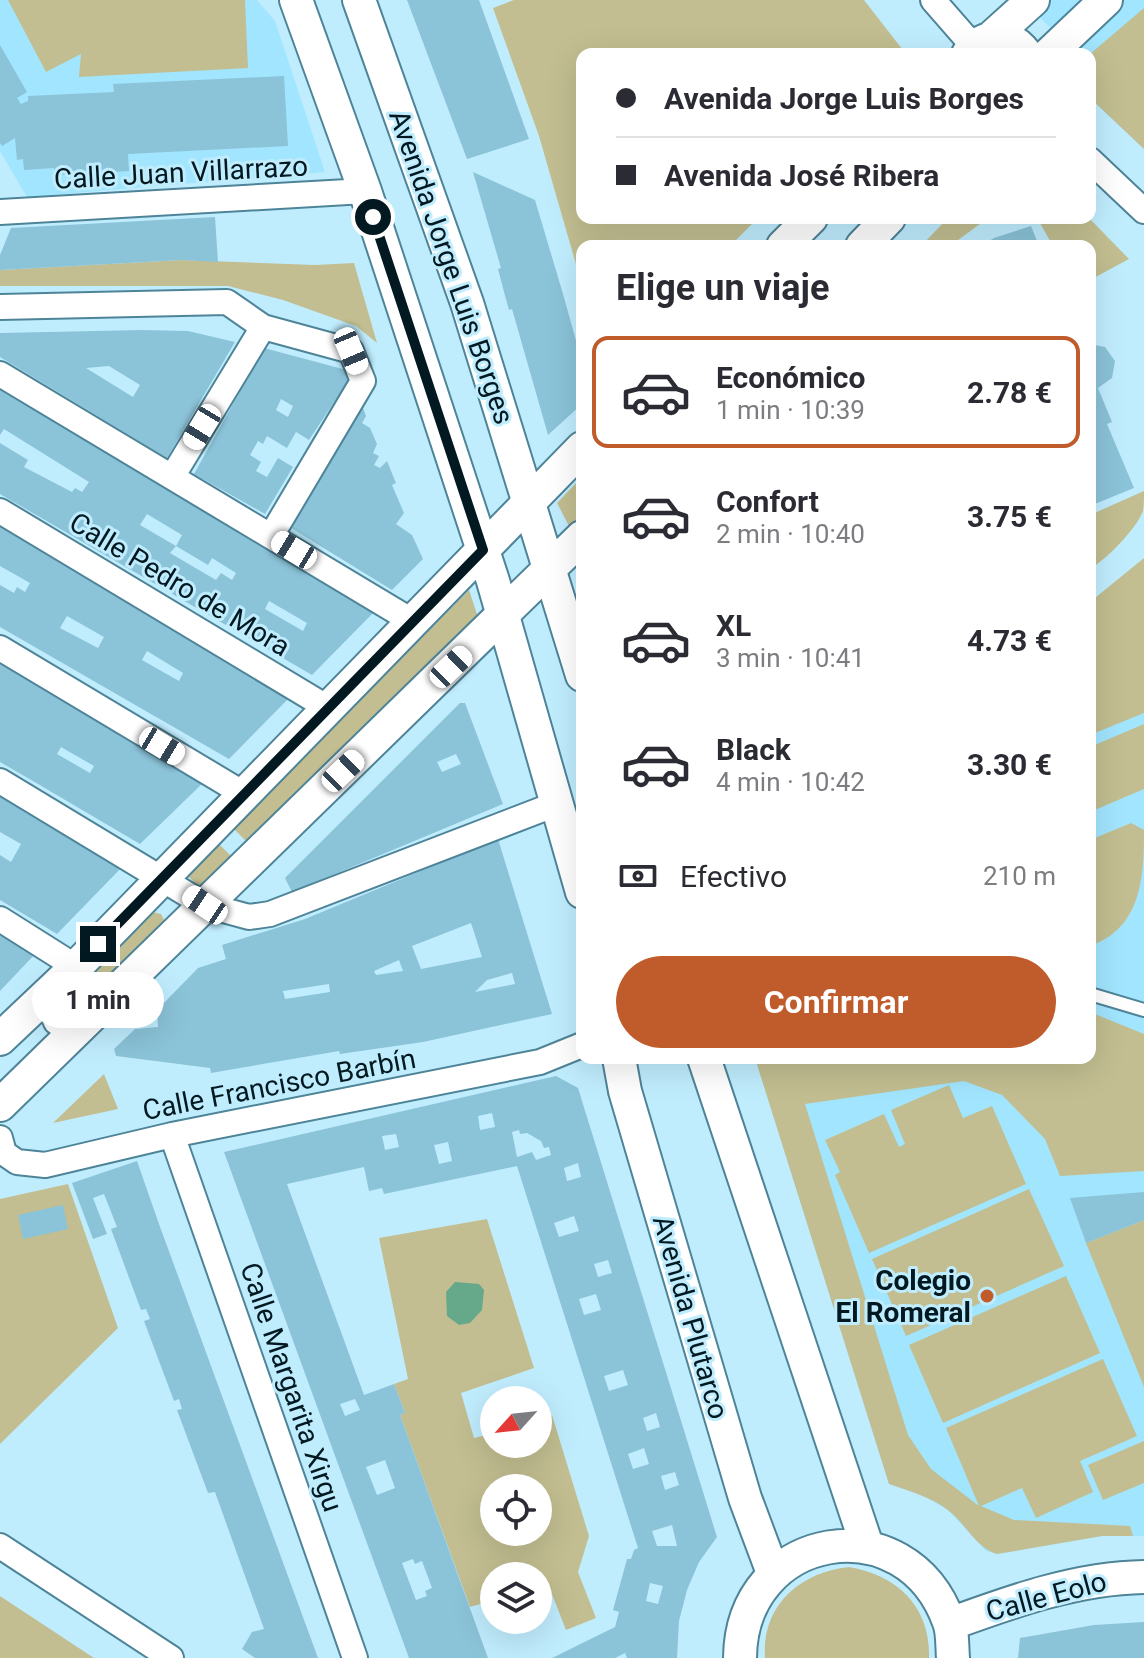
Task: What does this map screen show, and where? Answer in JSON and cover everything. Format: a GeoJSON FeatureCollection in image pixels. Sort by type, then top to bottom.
{"type":"FeatureCollection","features":[{"type":"Feature","properties":{"kind":"main road","name":"Avenida Jorge Luis Borges"},"geometry":{"type":"LineString","coordinates":[[296,0],[365,191],[503,617]]}},
{"type":"Feature","properties":{"kind":"main road","name":"Avenida Jorge Luis Borges"},"geometry":{"type":"LineString","coordinates":[[359,0],[467,303],[550,569]]}},
{"type":"Feature","properties":{"kind":"main road"},"geometry":{"type":"LineString","coordinates":[[978,46],[1033,0]]}},
{"type":"Feature","properties":{"kind":"main road"},"geometry":{"type":"LineString","coordinates":[[1055,48],[1106,0]]}},
{"type":"Feature","properties":{"kind":"main road"},"geometry":{"type":"LineString","coordinates":[[978,46],[1011,40],[1020,48]]}},
{"type":"Feature","properties":{"kind":"main road"},"geometry":{"type":"LineString","coordinates":[[789,240],[805,224]]}},
{"type":"Feature","properties":{"kind":"main road"},"geometry":{"type":"LineString","coordinates":[[868,240],[883,224]]}},
{"type":"Feature","properties":{"kind":"main road"},"geometry":{"type":"LineString","coordinates":[[0,1039],[76,967],[576,454]]}},
{"type":"Feature","properties":{"kind":"main road"},"geometry":{"type":"LineString","coordinates":[[0,1105],[576,543]]}},
{"type":"Feature","properties":{"kind":"main road"},"geometry":{"type":"LineString","coordinates":[[550,569],[576,655]]}},
{"type":"Feature","properties":{"kind":"main road"},"geometry":{"type":"LineString","coordinates":[[503,617],[576,872]]}},
{"type":"Feature","properties":{"kind":"main road","name":"Avenida Plutarco"},"geometry":{"type":"LineString","coordinates":[[620,1064],[625,1091],[745,1498],[773,1573]]}},
{"type":"Feature","properties":{"kind":"main road"},"geometry":{"type":"LineString","coordinates":[[706,1064],[867,1546]]}},
{"type":"Feature","properties":{"kind":"main road"},"geometry":{"type":"LineString","coordinates":[[740,1658],[741,1634],[752,1601],[773,1573],[809,1551],[838,1545],[867,1546],[904,1561],[932,1588],[950,1624],[953,1658]]}},
{"type":"Feature","properties":{"kind":"main road","name":"Calle Eolo"},"geometry":{"type":"LineString","coordinates":[[950,1624],[1020,1599],[1111,1577],[1144,1577]]}},
{"type":"Feature","properties":{"kind":"street"},"geometry":{"type":"LineString","coordinates":[[933,0],[978,46]]}},
{"type":"Feature","properties":{"kind":"street"},"geometry":{"type":"LineString","coordinates":[[1096,166],[1144,211]]}},
{"type":"Feature","properties":{"kind":"street","name":"Calle Juan Villarrazo"},"geometry":{"type":"LineString","coordinates":[[0,212],[365,191]]}},
{"type":"Feature","properties":{"kind":"street"},"geometry":{"type":"LineString","coordinates":[[0,307],[227,302],[263,327],[351,351],[363,381],[271,536]]}},
{"type":"Feature","properties":{"kind":"street"},"geometry":{"type":"LineString","coordinates":[[172,477],[263,327]]}},
{"type":"Feature","properties":{"kind":"street"},"geometry":{"type":"LineString","coordinates":[[0,374],[412,621]]}},
{"type":"Feature","properties":{"kind":"street","name":"Calle Pedro de Mora"},"geometry":{"type":"LineString","coordinates":[[0,511],[328,708]]}},
{"type":"Feature","properties":{"kind":"street"},"geometry":{"type":"LineString","coordinates":[[0,648],[244,794]]}},
{"type":"Feature","properties":{"kind":"street"},"geometry":{"type":"LineString","coordinates":[[0,781],[205,905],[249,917],[270,914],[556,804]]}},
{"type":"Feature","properties":{"kind":"street"},"geometry":{"type":"LineString","coordinates":[[0,919],[76,967]]}},
{"type":"Feature","properties":{"kind":"street"},"geometry":{"type":"LineString","coordinates":[[46,996],[56,1022],[66,1027],[81,1028]]}},
{"type":"Feature","properties":{"kind":"street","name":"Calle Francisco Barbín"},"geometry":{"type":"LineString","coordinates":[[0,1138],[4,1153],[17,1162],[45,1165],[172,1135],[540,1062],[576,1047]]}},
{"type":"Feature","properties":{"kind":"street","name":"Calle Margarita Xirgu"},"geometry":{"type":"LineString","coordinates":[[172,1135],[355,1658]]}},
{"type":"Feature","properties":{"kind":"street"},"geometry":{"type":"LineString","coordinates":[[0,1546],[171,1658]]}},
{"type":"Feature","properties":{"kind":"lane"},"geometry":{"type":"LineString","coordinates":[[1096,996],[1144,1010]]}},
{"type":"Feature","properties":{"kind":"shaded area"},"geometry":{"type":"Polygon","coordinates":[[[0,0],[257,0],[275,21],[325,172],[27,197],[0,151],[0,0]]]}},
{"type":"Feature","properties":{"kind":"shaded area"},"geometry":{"type":"Polygon","coordinates":[[[8,0],[245,0],[248,68],[79,77],[81,54],[46,72],[8,0]]]}},
{"type":"Feature","properties":{"kind":"shaded area"},"geometry":{"type":"Polygon","coordinates":[[[514,0],[864,0],[901,48],[576,48],[576,224],[752,224],[736,240],[576,240],[576,264],[539,136],[493,8],[514,0]]]}},
{"type":"Feature","properties":{"kind":"shaded area"},"geometry":{"type":"Polygon","coordinates":[[[1022,0],[1144,0],[1144,149],[1096,104],[1096,48],[1071,48],[1022,0]]]}},
{"type":"Feature","properties":{"kind":"shaded area"},"geometry":{"type":"Polygon","coordinates":[[[1144,8],[1144,149],[1096,104],[1096,49],[1144,8]]]}},
{"type":"Feature","properties":{"kind":"shaded area"},"geometry":{"type":"Polygon","coordinates":[[[942,224],[980,224],[958,240],[927,240],[942,224]]]}},
{"type":"Feature","properties":{"kind":"shaded area"},"geometry":{"type":"Polygon","coordinates":[[[1040,224],[1095,224],[1129,259],[1096,277],[1096,240],[1050,240],[1040,224]]]}},
{"type":"Feature","properties":{"kind":"shaded area"},"geometry":{"type":"Polygon","coordinates":[[[182,260],[315,265],[354,263],[377,343],[356,326],[283,300],[228,286],[0,286],[0,270],[182,260]]]}},
{"type":"Feature","properties":{"kind":"shaded area"},"geometry":{"type":"Polygon","coordinates":[[[576,483],[576,522],[570,528],[557,503],[576,483]]]}},
{"type":"Feature","properties":{"kind":"shaded area"},"geometry":{"type":"Polygon","coordinates":[[[1144,491],[1143,511],[1134,526],[1096,566],[1096,512],[1144,491]]]}},
{"type":"Feature","properties":{"kind":"shaded area"},"geometry":{"type":"Polygon","coordinates":[[[1144,558],[1144,713],[1096,733],[1096,597],[1144,558]]]}},
{"type":"Feature","properties":{"kind":"shaded area"},"geometry":{"type":"Polygon","coordinates":[[[469,590],[478,617],[248,843],[233,828],[469,590]]]}},
{"type":"Feature","properties":{"kind":"shaded area","name":"Colegio El Romeral"},"geometry":{"type":"Polygon","coordinates":[[[1144,686],[1144,1536],[1102,1536],[997,1554],[986,1551],[948,1510],[922,1495],[889,1484],[757,1064],[1096,1064],[1096,706],[1144,686]]]}},
{"type":"Feature","properties":{"kind":"shaded area"},"geometry":{"type":"Polygon","coordinates":[[[1144,724],[1144,789],[1096,809],[1096,744],[1144,724]]]}},
{"type":"Feature","properties":{"kind":"shaded area"},"geometry":{"type":"Polygon","coordinates":[[[1131,823],[1144,830],[1141,882],[1130,914],[1120,927],[1096,943],[1096,838],[1131,823]]]}},
{"type":"Feature","properties":{"kind":"shaded area"},"geometry":{"type":"Polygon","coordinates":[[[218,843],[234,859],[202,890],[186,874],[218,843]]]}},
{"type":"Feature","properties":{"kind":"shaded area"},"geometry":{"type":"Polygon","coordinates":[[[153,912],[161,914],[165,922],[97,996],[80,981],[143,918],[153,912]]]}},
{"type":"Feature","properties":{"kind":"shaded area"},"geometry":{"type":"Polygon","coordinates":[[[1096,1014],[1144,1034],[1144,1171],[1060,1176],[1045,1139],[1002,1095],[964,1081],[805,1104],[908,1435],[931,1469],[979,1506],[946,1428],[1103,1359],[1137,1436],[1080,1461],[1093,1492],[1036,1518],[1022,1488],[981,1506],[1014,1520],[1130,1526],[1133,1536],[1102,1536],[997,1554],[983,1547],[942,1506],[889,1484],[757,1064],[1096,1064],[1096,1014]]]}},
{"type":"Feature","properties":{"kind":"shaded area"},"geometry":{"type":"Polygon","coordinates":[[[104,1074],[118,1109],[53,1123],[104,1074]]]}},
{"type":"Feature","properties":{"kind":"shaded area"},"geometry":{"type":"Polygon","coordinates":[[[949,1085],[963,1118],[992,1106],[1026,1184],[869,1253],[835,1175],[840,1172],[825,1140],[884,1114],[899,1147],[905,1144],[891,1110],[949,1085]]]}},
{"type":"Feature","properties":{"kind":"shaded area"},"geometry":{"type":"Polygon","coordinates":[[[68,1184],[118,1328],[0,1444],[0,1199],[68,1184]]]}},
{"type":"Feature","properties":{"kind":"shaded area"},"geometry":{"type":"Polygon","coordinates":[[[1029,1189],[1064,1266],[906,1336],[872,1259],[1029,1189]]]}},
{"type":"Feature","properties":{"kind":"shaded area"},"geometry":{"type":"Polygon","coordinates":[[[487,1219],[534,1368],[461,1393],[474,1438],[480,1436],[480,1458],[552,1458],[552,1415],[589,1536],[578,1572],[596,1618],[566,1630],[552,1594],[552,1562],[480,1562],[480,1604],[470,1607],[400,1415],[405,1413],[394,1384],[408,1379],[379,1238],[487,1219]]]}},
{"type":"Feature","properties":{"kind":"shaded area"},"geometry":{"type":"Polygon","coordinates":[[[1144,1220],[1144,1387],[1086,1243],[1144,1220]]]}},
{"type":"Feature","properties":{"kind":"shaded area"},"geometry":{"type":"Polygon","coordinates":[[[1066,1276],[1100,1353],[943,1423],[909,1345],[1066,1276]]]}},
{"type":"Feature","properties":{"kind":"shaded area"},"geometry":{"type":"Polygon","coordinates":[[[455,1282],[479,1284],[484,1290],[482,1310],[470,1323],[459,1325],[447,1316],[446,1292],[455,1282]]]}},
{"type":"Feature","properties":{"kind":"shaded area"},"geometry":{"type":"Polygon","coordinates":[[[1144,1441],[1144,1483],[1103,1500],[1088,1465],[1144,1441]]]}},
{"type":"Feature","properties":{"kind":"shaded area"},"geometry":{"type":"Polygon","coordinates":[[[849,1567],[882,1577],[908,1596],[924,1623],[929,1658],[765,1658],[765,1639],[770,1623],[787,1595],[815,1576],[849,1567]]]}},
{"type":"Feature","properties":{"kind":"shaded area"},"geometry":{"type":"Polygon","coordinates":[[[0,1596],[94,1658],[0,1658],[0,1596]]]}},
{"type":"Feature","properties":{"kind":"building"},"geometry":{"type":"Polygon","coordinates":[[[407,0],[479,0],[529,139],[467,159],[407,0]]]}},
{"type":"Feature","properties":{"kind":"building"},"geometry":{"type":"Polygon","coordinates":[[[0,45],[27,92],[17,98],[21,104],[28,101],[28,96],[114,92],[113,84],[284,76],[288,146],[128,154],[129,171],[54,175],[54,168],[24,170],[23,159],[17,160],[15,138],[2,146],[0,143],[0,45]]]}},
{"type":"Feature","properties":{"kind":"building"},"geometry":{"type":"Polygon","coordinates":[[[473,172],[535,200],[563,294],[576,341],[576,409],[548,435],[512,309],[509,310],[498,269],[501,268],[473,172]]]}},
{"type":"Feature","properties":{"kind":"building"},"geometry":{"type":"Polygon","coordinates":[[[215,217],[218,262],[182,260],[0,270],[0,255],[11,228],[215,217]]]}},
{"type":"Feature","properties":{"kind":"building"},"geometry":{"type":"Polygon","coordinates":[[[1031,226],[1037,240],[991,240],[1031,226]]]}},
{"type":"Feature","properties":{"kind":"building"},"geometry":{"type":"Polygon","coordinates":[[[188,331],[235,342],[167,458],[0,357],[0,333],[188,331]],[[109,366],[86,368],[133,397],[140,385],[109,366]]]}},
{"type":"Feature","properties":{"kind":"building"},"geometry":{"type":"Polygon","coordinates":[[[1096,345],[1105,347],[1115,361],[1112,378],[1098,388],[1112,422],[1107,424],[1134,488],[1096,504],[1096,345]]]}},
{"type":"Feature","properties":{"kind":"building"},"geometry":{"type":"Polygon","coordinates":[[[264,348],[354,372],[309,440],[296,432],[287,448],[267,436],[263,444],[258,441],[250,455],[261,462],[256,471],[267,477],[278,458],[293,467],[265,514],[194,474],[264,348]],[[281,399],[276,410],[288,417],[293,406],[281,399]]]}},
{"type":"Feature","properties":{"kind":"building"},"geometry":{"type":"Polygon","coordinates":[[[0,390],[374,612],[312,675],[0,494],[0,443],[28,460],[24,467],[72,492],[75,488],[82,492],[89,482],[4,429],[0,435],[0,390]],[[147,514],[140,525],[176,546],[182,535],[147,514]],[[176,546],[170,553],[216,580],[221,573],[232,580],[236,573],[212,558],[208,565],[176,546]],[[269,601],[265,609],[303,631],[307,623],[269,601]]]}},
{"type":"Feature","properties":{"kind":"building"},"geometry":{"type":"Polygon","coordinates":[[[362,405],[366,416],[362,423],[370,428],[377,444],[373,453],[379,456],[374,465],[380,468],[387,461],[396,483],[392,485],[404,513],[396,524],[412,535],[423,559],[392,590],[291,528],[362,405]]]}},
{"type":"Feature","properties":{"kind":"building"},"geometry":{"type":"Polygon","coordinates":[[[0,524],[290,697],[229,759],[0,627],[0,585],[14,593],[17,587],[25,592],[30,583],[0,566],[0,524]],[[67,616],[60,628],[98,648],[104,637],[67,616]],[[147,651],[142,660],[179,681],[183,673],[147,651]]]}},
{"type":"Feature","properties":{"kind":"building"},"geometry":{"type":"Polygon","coordinates":[[[0,660],[206,780],[140,844],[0,762],[0,660]],[[61,747],[57,754],[90,773],[94,766],[61,747]]]}},
{"type":"Feature","properties":{"kind":"building"},"geometry":{"type":"Polygon","coordinates":[[[460,703],[465,703],[503,804],[292,892],[285,878],[460,703]],[[456,754],[437,762],[442,772],[461,764],[456,754]]]}},
{"type":"Feature","properties":{"kind":"building"},"geometry":{"type":"Polygon","coordinates":[[[0,791],[124,865],[57,934],[0,900],[0,855],[11,862],[21,844],[0,832],[0,791]]]}},
{"type":"Feature","properties":{"kind":"building"},"geometry":{"type":"Polygon","coordinates":[[[498,839],[552,1014],[423,1042],[340,1054],[339,1051],[211,1073],[210,1068],[116,1056],[114,1049],[135,1029],[158,1027],[157,1010],[198,968],[226,959],[222,945],[305,919],[498,839]],[[471,923],[412,946],[421,969],[482,957],[471,923]],[[399,960],[374,971],[376,975],[403,971],[399,960]],[[512,973],[487,980],[475,992],[515,984],[512,973]],[[329,984],[283,991],[285,999],[330,992],[329,984]]]}},
{"type":"Feature","properties":{"kind":"building"},"geometry":{"type":"Polygon","coordinates":[[[0,930],[37,952],[0,991],[0,930]]]}},
{"type":"Feature","properties":{"kind":"building"},"geometry":{"type":"Polygon","coordinates":[[[556,1076],[578,1088],[717,1537],[699,1562],[687,1590],[679,1621],[677,1658],[627,1658],[625,1653],[615,1658],[552,1658],[615,1627],[619,1612],[613,1610],[627,1559],[631,1559],[638,1548],[517,1166],[384,1194],[382,1188],[369,1191],[364,1167],[287,1184],[364,1395],[394,1384],[405,1413],[400,1415],[488,1658],[409,1658],[224,1152],[556,1076]],[[492,1113],[478,1116],[480,1130],[495,1127],[492,1113]],[[519,1130],[512,1132],[517,1157],[532,1152],[536,1160],[551,1155],[549,1147],[544,1148],[541,1141],[527,1133],[520,1134],[519,1130]],[[396,1134],[382,1136],[385,1150],[399,1147],[396,1134]],[[448,1142],[434,1145],[439,1164],[452,1161],[448,1142]],[[578,1163],[564,1168],[567,1181],[581,1177],[578,1163]],[[574,1216],[554,1223],[559,1237],[579,1231],[574,1216]],[[608,1260],[594,1264],[598,1277],[612,1273],[608,1260]],[[596,1294],[579,1299],[584,1315],[601,1310],[596,1294]],[[623,1370],[604,1376],[609,1391],[628,1385],[623,1370]],[[355,1399],[340,1404],[345,1416],[360,1410],[355,1399]],[[656,1413],[643,1418],[647,1431],[660,1427],[656,1413]],[[644,1448],[628,1454],[633,1469],[649,1464],[644,1448]],[[385,1460],[366,1467],[377,1495],[395,1488],[385,1460]],[[675,1472],[661,1476],[665,1490],[679,1485],[675,1472]],[[672,1525],[652,1531],[657,1546],[677,1546],[672,1525]],[[413,1559],[402,1563],[416,1600],[427,1596],[425,1591],[432,1588],[422,1561],[415,1564],[413,1559]],[[650,1583],[646,1601],[658,1604],[663,1586],[650,1583]]]}},
{"type":"Feature","properties":{"kind":"building"},"geometry":{"type":"Polygon","coordinates":[[[137,1161],[318,1658],[255,1658],[242,1649],[252,1632],[264,1629],[215,1492],[208,1493],[177,1410],[182,1409],[179,1399],[174,1401],[144,1321],[150,1319],[146,1309],[141,1310],[111,1229],[117,1227],[104,1194],[93,1198],[107,1234],[93,1239],[72,1183],[137,1161]]]}},
{"type":"Feature","properties":{"kind":"building"},"geometry":{"type":"Polygon","coordinates":[[[1144,1192],[1144,1220],[1086,1243],[1070,1198],[1144,1192]]]}},
{"type":"Feature","properties":{"kind":"building"},"geometry":{"type":"Polygon","coordinates":[[[63,1205],[68,1229],[23,1239],[18,1215],[63,1205]]]}},
{"type":"Feature","properties":{"kind":"building"},"geometry":{"type":"Polygon","coordinates":[[[1144,1622],[1144,1658],[1018,1658],[1020,1638],[1094,1625],[1144,1622]]]}},
{"type":"Feature","properties":{"kind":"place","name":"Colegio El Romeral"},"geometry":{"type":"Point","coordinates":[987,1296]}},
{"type":"Feature","properties":{"kind":"route"},"geometry":{"type":"LineString","coordinates":[[98,944],[483,550],[373,217]]}}]}
